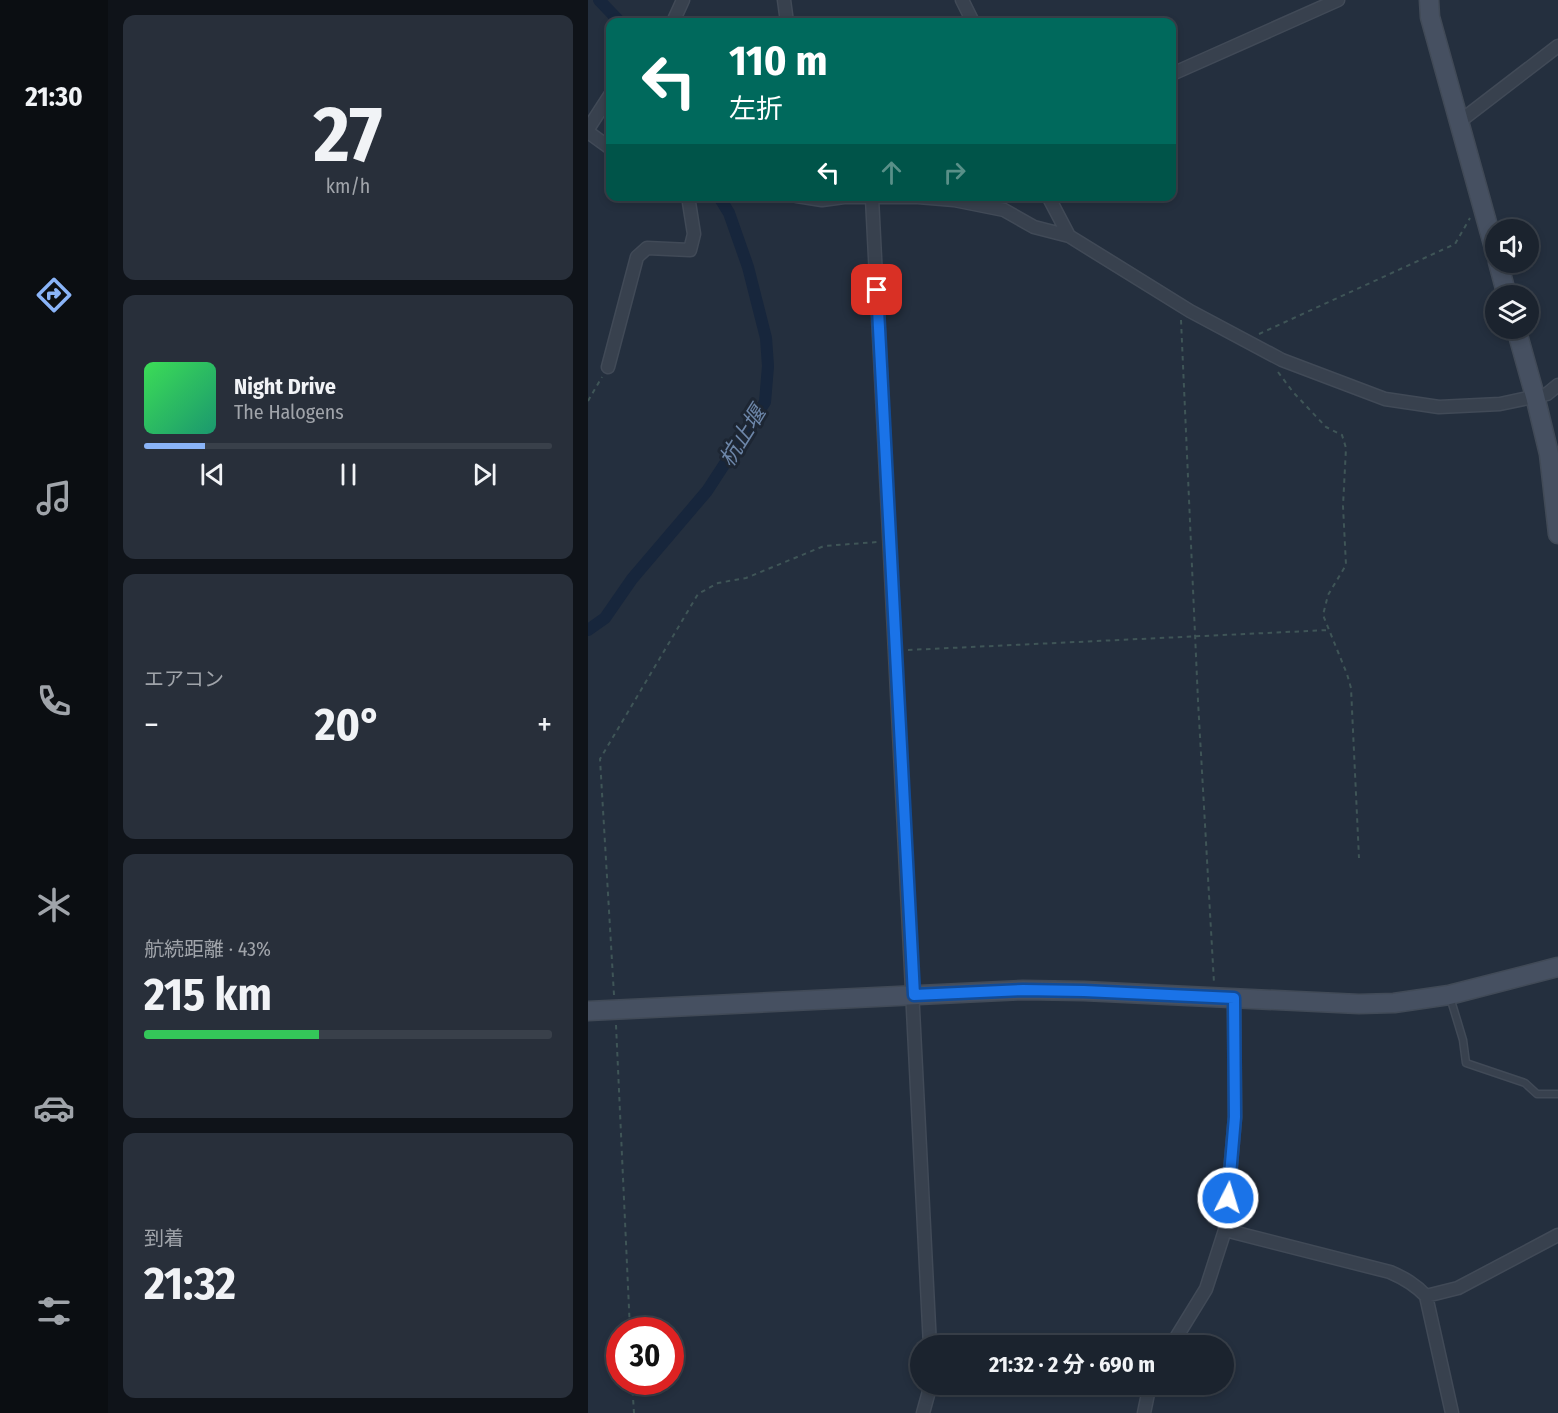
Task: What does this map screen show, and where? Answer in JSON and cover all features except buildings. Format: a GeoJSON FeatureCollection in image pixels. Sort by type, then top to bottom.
{"type":"FeatureCollection","features":[{"type":"Feature","properties":{"kind":"street"},"geometry":{"type":"LineString","coordinates":[[675,18],[683,0]]}},
{"type":"Feature","properties":{"kind":"street"},"geometry":{"type":"LineString","coordinates":[[784,0],[786,18]]}},
{"type":"Feature","properties":{"kind":"street"},"geometry":{"type":"LineString","coordinates":[[962,0],[971,18]]}},
{"type":"Feature","properties":{"kind":"street"},"geometry":{"type":"LineString","coordinates":[[1176,72],[1338,0]]}},
{"type":"Feature","properties":{"kind":"street"},"geometry":{"type":"LineString","coordinates":[[1429,0],[1430,17],[1485,219]]}},
{"type":"Feature","properties":{"kind":"street"},"geometry":{"type":"LineString","coordinates":[[1459,122],[1558,46]]}},
{"type":"Feature","properties":{"kind":"street"},"geometry":{"type":"LineString","coordinates":[[606,101],[588,130],[606,145]]}},
{"type":"Feature","properties":{"kind":"street"},"geometry":{"type":"LineString","coordinates":[[608,366],[637,257],[647,248],[690,250],[694,234],[691,201]]}},
{"type":"Feature","properties":{"kind":"street"},"geometry":{"type":"LineString","coordinates":[[872,201],[929,1335]]}},
{"type":"Feature","properties":{"kind":"street"},"geometry":{"type":"LineString","coordinates":[[959,201],[1004,210],[1034,227],[1069,236],[1180,305],[1282,360],[1385,399],[1439,407],[1500,404],[1547,394],[1558,385]]}},
{"type":"Feature","properties":{"kind":"street"},"geometry":{"type":"LineString","coordinates":[[1051,201],[1069,236]]}},
{"type":"Feature","properties":{"kind":"street"},"geometry":{"type":"LineString","coordinates":[[1519,339],[1549,454],[1558,534]]}},
{"type":"Feature","properties":{"kind":"street"},"geometry":{"type":"LineString","coordinates":[[588,1011],[1033,990],[1215,996],[1359,1004],[1394,1003],[1449,995],[1558,967]]}},
{"type":"Feature","properties":{"kind":"street"},"geometry":{"type":"LineString","coordinates":[[1179,1335],[1206,1289],[1225,1230],[1235,1117],[1234,998]]}},
{"type":"Feature","properties":{"kind":"street"},"geometry":{"type":"LineString","coordinates":[[1225,1230],[1390,1272],[1407,1280],[1426,1296],[1452,1413]]}},
{"type":"Feature","properties":{"kind":"street"},"geometry":{"type":"LineString","coordinates":[[1426,1296],[1458,1288],[1558,1235]]}},
{"type":"Feature","properties":{"kind":"street"},"geometry":{"type":"LineString","coordinates":[[923,1413],[928,1395]]}},
{"type":"Feature","properties":{"kind":"street"},"geometry":{"type":"LineString","coordinates":[[1144,1413],[1148,1395]]}},
{"type":"Feature","properties":{"kind":"lane"},"geometry":{"type":"LineString","coordinates":[[1449,995],[1466,1063],[1526,1083],[1537,1094],[1558,1094]]}},
{"type":"Feature","properties":{"kind":"path"},"geometry":{"type":"LineString","coordinates":[[1245,340],[1455,244],[1480,201]]}},
{"type":"Feature","properties":{"kind":"path"},"geometry":{"type":"LineString","coordinates":[[1180,305],[1215,996]]}},
{"type":"Feature","properties":{"kind":"path"},"geometry":{"type":"LineString","coordinates":[[1260,348],[1293,392],[1326,427],[1342,435],[1346,448],[1343,506],[1346,565],[1328,595],[1323,615],[1351,688],[1359,858]]}},
{"type":"Feature","properties":{"kind":"path"},"geometry":{"type":"LineString","coordinates":[[588,401],[608,366]]}},
{"type":"Feature","properties":{"kind":"path"},"geometry":{"type":"LineString","coordinates":[[629,1317],[600,759],[698,594],[718,583],[746,578],[824,546],[890,542]]}},
{"type":"Feature","properties":{"kind":"path"},"geometry":{"type":"LineString","coordinates":[[896,651],[1329,630]]}},
{"type":"Feature","properties":{"kind":"path"},"geometry":{"type":"LineString","coordinates":[[633,1395],[634,1413]]}},
{"type":"Feature","properties":{"kind":"waterway","name":"杭止堰"},"geometry":{"type":"LineString","coordinates":[[599,0],[616,18]]}},
{"type":"Feature","properties":{"kind":"waterway","name":"杭止堰"},"geometry":{"type":"LineString","coordinates":[[588,630],[605,618],[632,579],[707,491],[765,402],[768,366],[766,338],[748,267],[729,213],[722,201]]}},
{"type":"Feature","properties":{"kind":"route"},"geometry":{"type":"LineString","coordinates":[[877,290],[914,995],[1023,990],[1234,998],[1235,1117],[1228,1198]]}}]}
